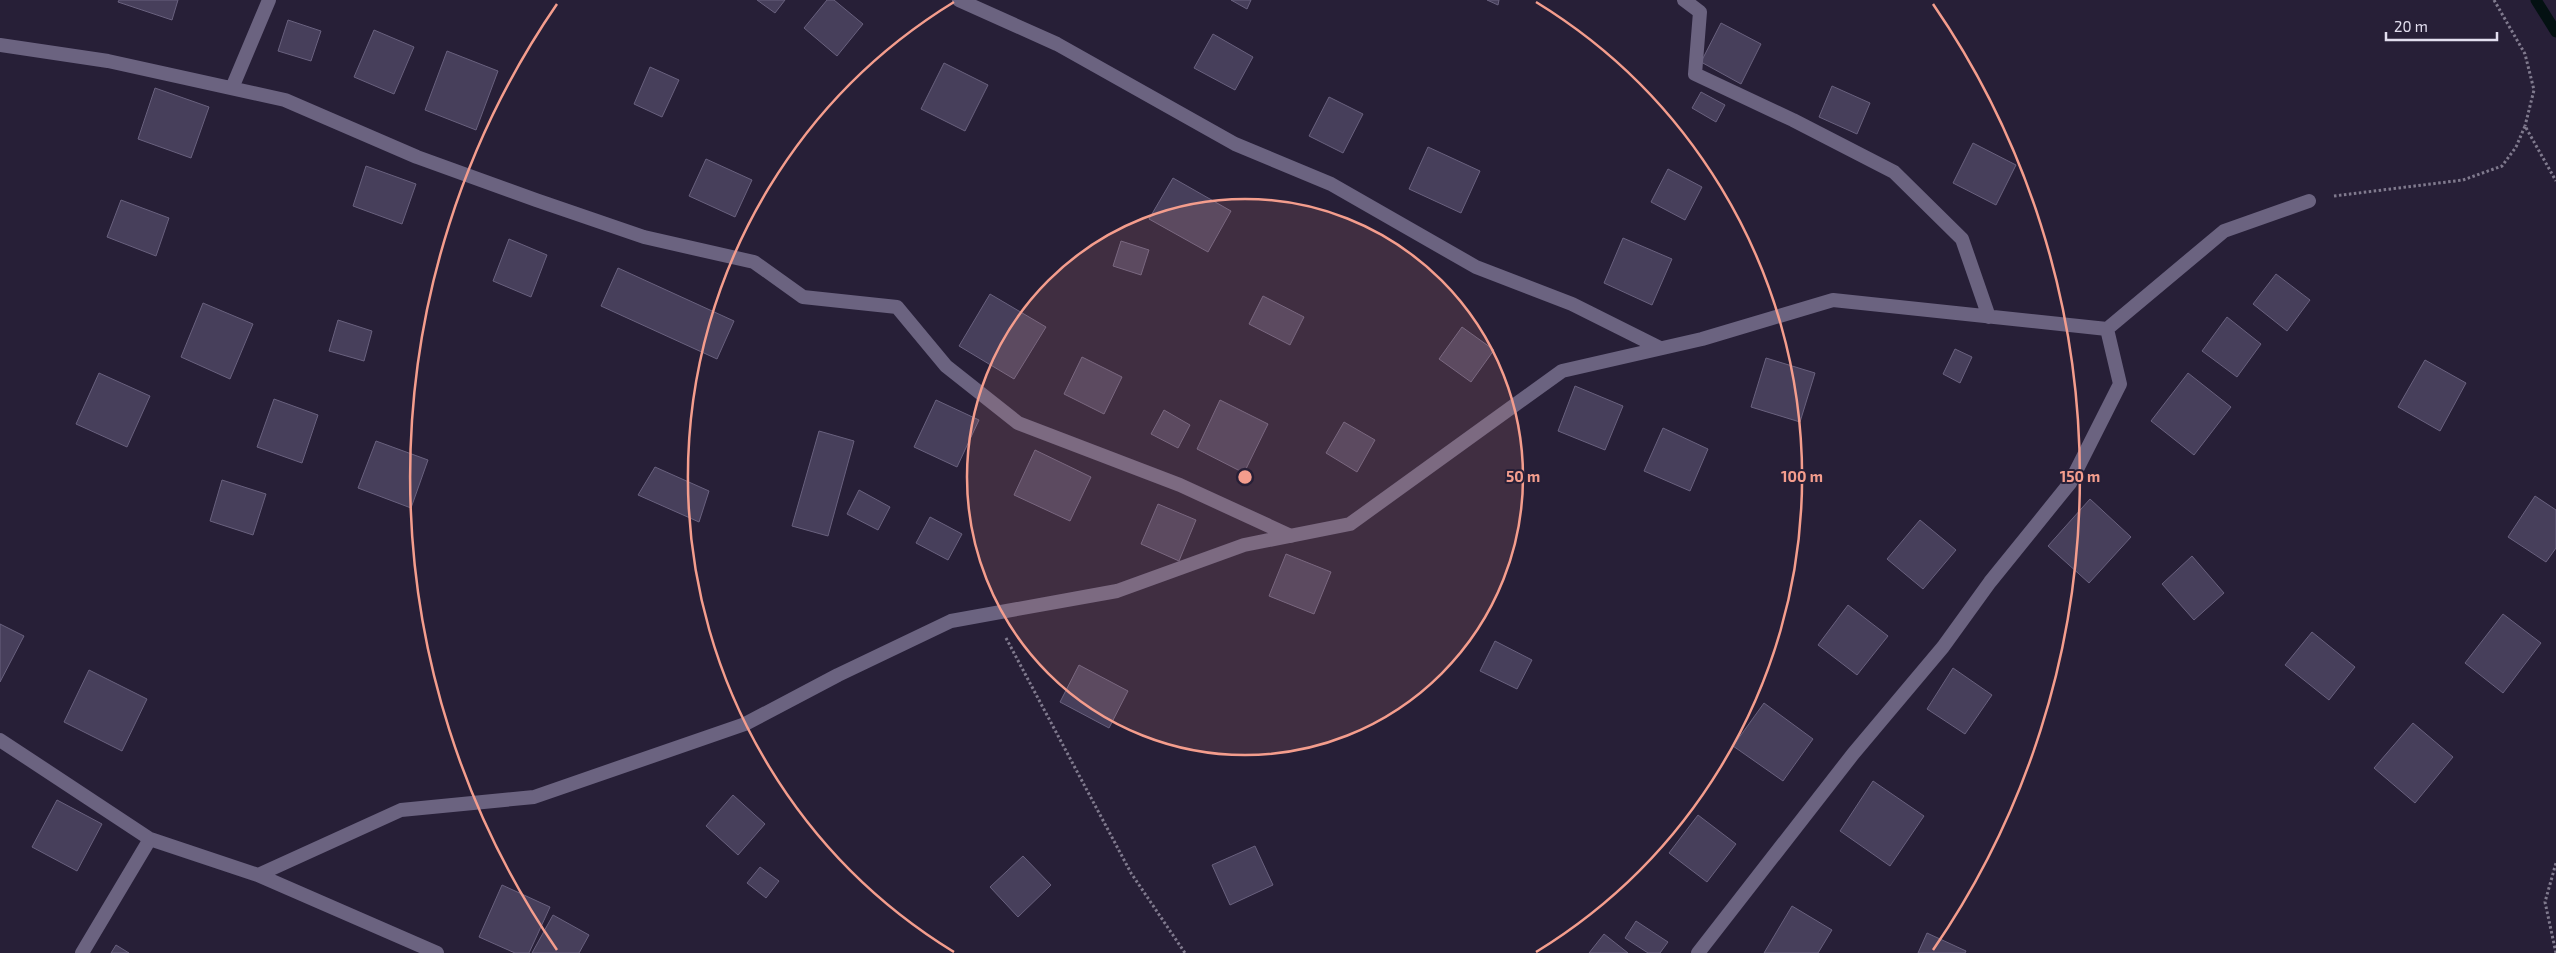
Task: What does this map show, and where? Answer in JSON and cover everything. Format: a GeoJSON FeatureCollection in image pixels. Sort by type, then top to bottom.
{"type":"FeatureCollection","features":[{"type":"Feature","properties":{"kind":"street"},"geometry":{"type":"LineString","coordinates":[[232,88],[269,0]]}},
{"type":"Feature","properties":{"kind":"street"},"geometry":{"type":"LineString","coordinates":[[959,0],[1057,44],[1235,144],[1331,184],[1476,267],[1572,304],[1660,348]]}},
{"type":"Feature","properties":{"kind":"street"},"geometry":{"type":"LineString","coordinates":[[1684,0],[1700,12],[1695,74],[1793,120],[1894,172],[1962,239],[1989,317]]}},
{"type":"Feature","properties":{"kind":"street"},"geometry":{"type":"LineString","coordinates":[[0,45],[108,61],[285,100],[416,157],[635,234],[754,262],[803,297],[897,307],[946,366],[1018,423],[1180,485],[1291,536]]}},
{"type":"Feature","properties":{"kind":"street"},"geometry":{"type":"LineString","coordinates":[[258,875],[401,810],[534,797],[745,724],[838,675],[951,620],[1117,591],[1244,544],[1350,524],[1562,371],[1702,339],[1834,300],[2107,329],[2224,231],[2309,201]]}},
{"type":"Feature","properties":{"kind":"street"},"geometry":{"type":"LineString","coordinates":[[1698,953],[1853,754],[1943,647],[1990,582],[2070,483],[2120,384],[2107,329]]}},
{"type":"Feature","properties":{"kind":"street"},"geometry":{"type":"LineString","coordinates":[[0,740],[150,839],[258,875],[437,953]]}},
{"type":"Feature","properties":{"kind":"street"},"geometry":{"type":"LineString","coordinates":[[82,953],[150,839]]}},
{"type":"Feature","properties":{"kind":"path"},"geometry":{"type":"LineString","coordinates":[[2309,201],[2337,195],[2463,180],[2502,166],[2516,147],[2526,126],[2534,90],[2525,54],[2494,0]]}},
{"type":"Feature","properties":{"kind":"path"},"geometry":{"type":"LineString","coordinates":[[2526,126],[2556,181]]}},
{"type":"Feature","properties":{"kind":"path"},"geometry":{"type":"LineString","coordinates":[[993,613],[1131,874],[1185,953]]}},
{"type":"Feature","properties":{"kind":"path"},"geometry":{"type":"LineString","coordinates":[[2556,863],[2545,902],[2556,953]]}},
{"type":"Feature","properties":{"kind":"building"},"geometry":{"type":"Polygon","coordinates":[[[119,0],[178,0],[172,20],[118,2],[119,0]]]}},
{"type":"Feature","properties":{"kind":"building"},"geometry":{"type":"Polygon","coordinates":[[[757,0],[785,0],[775,13],[757,0]]]}},
{"type":"Feature","properties":{"kind":"building"},"geometry":{"type":"Polygon","coordinates":[[[827,0],[834,0],[863,24],[837,56],[804,28],[827,0]]]}},
{"type":"Feature","properties":{"kind":"building"},"geometry":{"type":"Polygon","coordinates":[[[1231,0],[1251,0],[1247,9],[1231,0]]]}},
{"type":"Feature","properties":{"kind":"building"},"geometry":{"type":"Polygon","coordinates":[[[1487,0],[1499,0],[1498,5],[1487,0]]]}},
{"type":"Feature","properties":{"kind":"building"},"geometry":{"type":"Polygon","coordinates":[[[288,20],[321,31],[311,61],[278,51],[288,20]]]}},
{"type":"Feature","properties":{"kind":"building"},"geometry":{"type":"Polygon","coordinates":[[[1721,23],[1761,44],[1741,84],[1701,62],[1721,23]]]}},
{"type":"Feature","properties":{"kind":"building"},"geometry":{"type":"Polygon","coordinates":[[[374,30],[414,47],[394,94],[354,77],[374,30]]]}},
{"type":"Feature","properties":{"kind":"building"},"geometry":{"type":"Polygon","coordinates":[[[1213,34],[1253,57],[1235,90],[1194,68],[1213,34]]]}},
{"type":"Feature","properties":{"kind":"building"},"geometry":{"type":"Polygon","coordinates":[[[447,51],[498,71],[476,130],[425,110],[447,51]]]}},
{"type":"Feature","properties":{"kind":"building"},"geometry":{"type":"Polygon","coordinates":[[[944,63],[988,85],[965,131],[921,109],[944,63]]]}},
{"type":"Feature","properties":{"kind":"building"},"geometry":{"type":"Polygon","coordinates":[[[650,67],[679,80],[662,117],[634,104],[650,67]]]}},
{"type":"Feature","properties":{"kind":"building"},"geometry":{"type":"Polygon","coordinates":[[[1832,86],[1870,103],[1857,134],[1819,117],[1832,86]]]}},
{"type":"Feature","properties":{"kind":"building"},"geometry":{"type":"Polygon","coordinates":[[[155,88],[209,107],[191,158],[138,139],[155,88]]]}},
{"type":"Feature","properties":{"kind":"building"},"geometry":{"type":"Polygon","coordinates":[[[1701,92],[1725,105],[1716,122],[1692,108],[1701,92]]]}},
{"type":"Feature","properties":{"kind":"building"},"geometry":{"type":"Polygon","coordinates":[[[1329,97],[1363,114],[1343,153],[1309,136],[1329,97]]]}},
{"type":"Feature","properties":{"kind":"building"},"geometry":{"type":"Polygon","coordinates":[[[1973,143],[2016,165],[1996,205],[1953,183],[1973,143]]]}},
{"type":"Feature","properties":{"kind":"building"},"geometry":{"type":"Polygon","coordinates":[[[1428,147],[1480,171],[1461,213],[1409,189],[1428,147]]]}},
{"type":"Feature","properties":{"kind":"building"},"geometry":{"type":"Polygon","coordinates":[[[706,159],[752,180],[735,217],[689,196],[706,159]]]}},
{"type":"Feature","properties":{"kind":"building"},"geometry":{"type":"Polygon","coordinates":[[[366,166],[416,184],[402,224],[353,206],[366,166]]]}},
{"type":"Feature","properties":{"kind":"building"},"geometry":{"type":"Polygon","coordinates":[[[1668,169],[1702,187],[1685,220],[1651,202],[1668,169]]]}},
{"type":"Feature","properties":{"kind":"building"},"geometry":{"type":"Polygon","coordinates":[[[1173,178],[1231,211],[1208,252],[1149,219],[1173,178]]]}},
{"type":"Feature","properties":{"kind":"building"},"geometry":{"type":"Polygon","coordinates":[[[121,200],[169,218],[156,256],[107,237],[121,200]]]}},
{"type":"Feature","properties":{"kind":"building"},"geometry":{"type":"Polygon","coordinates":[[[1623,238],[1672,259],[1652,305],[1604,283],[1623,238]]]}},
{"type":"Feature","properties":{"kind":"building"},"geometry":{"type":"Polygon","coordinates":[[[509,239],[547,255],[531,297],[493,281],[509,239]]]}},
{"type":"Feature","properties":{"kind":"building"},"geometry":{"type":"Polygon","coordinates":[[[1121,241],[1149,250],[1141,275],[1113,266],[1121,241]]]}},
{"type":"Feature","properties":{"kind":"building"},"geometry":{"type":"Polygon","coordinates":[[[618,268],[734,321],[717,359],[601,306],[618,268]]]}},
{"type":"Feature","properties":{"kind":"building"},"geometry":{"type":"Polygon","coordinates":[[[2276,274],[2310,300],[2287,331],[2253,304],[2276,274]]]}},
{"type":"Feature","properties":{"kind":"building"},"geometry":{"type":"Polygon","coordinates":[[[990,294],[1046,327],[1014,379],[959,346],[990,294]]]}},
{"type":"Feature","properties":{"kind":"building"},"geometry":{"type":"Polygon","coordinates":[[[1263,296],[1304,317],[1290,345],[1249,324],[1263,296]]]}},
{"type":"Feature","properties":{"kind":"building"},"geometry":{"type":"Polygon","coordinates":[[[203,303],[253,324],[230,379],[181,357],[203,303]]]}},
{"type":"Feature","properties":{"kind":"building"},"geometry":{"type":"Polygon","coordinates":[[[2227,317],[2261,344],[2237,377],[2202,351],[2227,317]]]}},
{"type":"Feature","properties":{"kind":"building"},"geometry":{"type":"Polygon","coordinates":[[[338,320],[372,331],[364,361],[329,351],[338,320]]]}},
{"type":"Feature","properties":{"kind":"building"},"geometry":{"type":"Polygon","coordinates":[[[1462,327],[1494,350],[1471,382],[1439,359],[1462,327]]]}},
{"type":"Feature","properties":{"kind":"building"},"geometry":{"type":"Polygon","coordinates":[[[1955,349],[1972,357],[1960,383],[1943,374],[1955,349]]]}},
{"type":"Feature","properties":{"kind":"building"},"geometry":{"type":"Polygon","coordinates":[[[1082,357],[1122,377],[1104,414],[1064,394],[1082,357]]]}},
{"type":"Feature","properties":{"kind":"building"},"geometry":{"type":"Polygon","coordinates":[[[1766,358],[1815,373],[1800,422],[1751,407],[1766,358]]]}},
{"type":"Feature","properties":{"kind":"building"},"geometry":{"type":"Polygon","coordinates":[[[2425,360],[2466,383],[2440,431],[2398,407],[2425,360]]]}},
{"type":"Feature","properties":{"kind":"building"},"geometry":{"type":"Polygon","coordinates":[[[99,373],[150,396],[127,447],[76,424],[99,373]]]}},
{"type":"Feature","properties":{"kind":"building"},"geometry":{"type":"Polygon","coordinates":[[[2188,373],[2231,407],[2194,455],[2151,421],[2188,373]]]}},
{"type":"Feature","properties":{"kind":"building"},"geometry":{"type":"Polygon","coordinates":[[[1575,386],[1623,406],[1605,450],[1558,431],[1575,386]]]}},
{"type":"Feature","properties":{"kind":"building"},"geometry":{"type":"Polygon","coordinates":[[[274,399],[318,415],[302,463],[257,447],[274,399]]]}},
{"type":"Feature","properties":{"kind":"building"},"geometry":{"type":"Polygon","coordinates":[[[936,400],[979,420],[957,467],[914,447],[936,400]]]}},
{"type":"Feature","properties":{"kind":"building"},"geometry":{"type":"Polygon","coordinates":[[[1220,400],[1268,424],[1244,473],[1197,449],[1220,400]]]}},
{"type":"Feature","properties":{"kind":"building"},"geometry":{"type":"Polygon","coordinates":[[[1164,410],[1190,425],[1178,448],[1151,434],[1164,410]]]}},
{"type":"Feature","properties":{"kind":"building"},"geometry":{"type":"Polygon","coordinates":[[[1344,422],[1375,440],[1357,472],[1326,453],[1344,422]]]}},
{"type":"Feature","properties":{"kind":"building"},"geometry":{"type":"Polygon","coordinates":[[[1663,428],[1708,449],[1690,491],[1644,471],[1663,428]]]}},
{"type":"Feature","properties":{"kind":"building"},"geometry":{"type":"Polygon","coordinates":[[[819,431],[854,441],[828,536],[792,526],[819,431]]]}},
{"type":"Feature","properties":{"kind":"building"},"geometry":{"type":"Polygon","coordinates":[[[376,441],[428,460],[411,508],[358,488],[376,441]]]}},
{"type":"Feature","properties":{"kind":"building"},"geometry":{"type":"Polygon","coordinates":[[[1035,450],[1091,477],[1070,521],[1014,495],[1035,450]]]}},
{"type":"Feature","properties":{"kind":"building"},"geometry":{"type":"Polygon","coordinates":[[[655,467],[709,491],[699,522],[638,495],[655,467]]]}},
{"type":"Feature","properties":{"kind":"building"},"geometry":{"type":"Polygon","coordinates":[[[222,480],[266,494],[253,535],[210,521],[222,480]]]}},
{"type":"Feature","properties":{"kind":"building"},"geometry":{"type":"Polygon","coordinates":[[[859,490],[890,507],[878,530],[847,514],[859,490]]]}},
{"type":"Feature","properties":{"kind":"building"},"geometry":{"type":"Polygon","coordinates":[[[2535,496],[2556,510],[2556,548],[2546,562],[2508,537],[2535,496]]]}},
{"type":"Feature","properties":{"kind":"building"},"geometry":{"type":"Polygon","coordinates":[[[2090,499],[2131,537],[2089,583],[2048,546],[2090,499]]]}},
{"type":"Feature","properties":{"kind":"building"},"geometry":{"type":"Polygon","coordinates":[[[1158,504],[1196,520],[1179,561],[1141,544],[1158,504]]]}},
{"type":"Feature","properties":{"kind":"building"},"geometry":{"type":"Polygon","coordinates":[[[930,517],[962,534],[948,560],[916,543],[930,517]]]}},
{"type":"Feature","properties":{"kind":"building"},"geometry":{"type":"Polygon","coordinates":[[[1920,520],[1956,550],[1923,589],[1887,559],[1920,520]]]}},
{"type":"Feature","properties":{"kind":"building"},"geometry":{"type":"Polygon","coordinates":[[[1286,554],[1331,572],[1314,614],[1269,596],[1286,554]]]}},
{"type":"Feature","properties":{"kind":"building"},"geometry":{"type":"Polygon","coordinates":[[[2192,556],[2224,593],[2194,620],[2162,584],[2192,556]]]}},
{"type":"Feature","properties":{"kind":"building"},"geometry":{"type":"Polygon","coordinates":[[[1848,605],[1888,636],[1857,675],[1818,645],[1848,605]]]}},
{"type":"Feature","properties":{"kind":"building"},"geometry":{"type":"Polygon","coordinates":[[[2503,614],[2541,643],[2503,693],[2465,663],[2503,614]]]}},
{"type":"Feature","properties":{"kind":"building"},"geometry":{"type":"Polygon","coordinates":[[[0,624],[24,636],[0,682],[0,624]]]}},
{"type":"Feature","properties":{"kind":"building"},"geometry":{"type":"Polygon","coordinates":[[[2312,632],[2355,667],[2329,700],[2285,665],[2312,632]]]}},
{"type":"Feature","properties":{"kind":"building"},"geometry":{"type":"Polygon","coordinates":[[[1495,641],[1532,660],[1517,689],[1480,671],[1495,641]]]}},
{"type":"Feature","properties":{"kind":"building"},"geometry":{"type":"Polygon","coordinates":[[[1079,665],[1128,691],[1109,728],[1060,702],[1079,665]]]}},
{"type":"Feature","properties":{"kind":"building"},"geometry":{"type":"Polygon","coordinates":[[[1953,668],[1992,695],[1965,734],[1927,709],[1953,668]]]}},
{"type":"Feature","properties":{"kind":"building"},"geometry":{"type":"Polygon","coordinates":[[[89,670],[147,699],[122,751],[64,722],[89,670]]]}},
{"type":"Feature","properties":{"kind":"building"},"geometry":{"type":"Polygon","coordinates":[[[1764,703],[1813,739],[1783,781],[1733,746],[1764,703]]]}},
{"type":"Feature","properties":{"kind":"building"},"geometry":{"type":"Polygon","coordinates":[[[2413,723],[2453,757],[2415,803],[2374,768],[2413,723]]]}},
{"type":"Feature","properties":{"kind":"building"},"geometry":{"type":"Polygon","coordinates":[[[1873,781],[1924,816],[1890,866],[1840,831],[1873,781]]]}},
{"type":"Feature","properties":{"kind":"building"},"geometry":{"type":"Polygon","coordinates":[[[733,795],[765,824],[738,855],[706,826],[733,795]]]}},
{"type":"Feature","properties":{"kind":"building"},"geometry":{"type":"Polygon","coordinates":[[[57,800],[102,824],[77,871],[32,847],[57,800]]]}},
{"type":"Feature","properties":{"kind":"building"},"geometry":{"type":"Polygon","coordinates":[[[1698,815],[1736,844],[1707,882],[1669,853],[1698,815]]]}},
{"type":"Feature","properties":{"kind":"building"},"geometry":{"type":"Polygon","coordinates":[[[1255,846],[1273,885],[1230,905],[1212,865],[1255,846]]]}},
{"type":"Feature","properties":{"kind":"building"},"geometry":{"type":"Polygon","coordinates":[[[1023,856],[1051,885],[1018,917],[990,887],[1023,856]]]}},
{"type":"Feature","properties":{"kind":"building"},"geometry":{"type":"Polygon","coordinates":[[[760,867],[779,881],[766,898],[747,883],[760,867]]]}},
{"type":"Feature","properties":{"kind":"building"},"geometry":{"type":"Polygon","coordinates":[[[502,885],[550,907],[529,953],[515,953],[479,937],[502,885]]]}},
{"type":"Feature","properties":{"kind":"building"},"geometry":{"type":"Polygon","coordinates":[[[1792,906],[1832,930],[1818,953],[1764,953],[1792,906]]]}},
{"type":"Feature","properties":{"kind":"building"},"geometry":{"type":"Polygon","coordinates":[[[553,915],[589,935],[579,953],[532,953],[553,915]]]}},
{"type":"Feature","properties":{"kind":"building"},"geometry":{"type":"Polygon","coordinates":[[[1636,921],[1668,942],[1660,953],[1648,953],[1625,938],[1636,921]]]}},
{"type":"Feature","properties":{"kind":"building"},"geometry":{"type":"Polygon","coordinates":[[[1927,933],[1966,951],[1965,953],[1918,953],[1927,933]]]}},
{"type":"Feature","properties":{"kind":"building"},"geometry":{"type":"Polygon","coordinates":[[[1604,934],[1628,953],[1589,953],[1604,934]]]}},
{"type":"Feature","properties":{"kind":"building"},"geometry":{"type":"Polygon","coordinates":[[[116,945],[129,953],[111,953],[116,945]]]}},
{"type":"Feature","properties":{"kind":"waterway"},"geometry":{"type":"LineString","coordinates":[[2536,0],[2556,32]]}}]}
